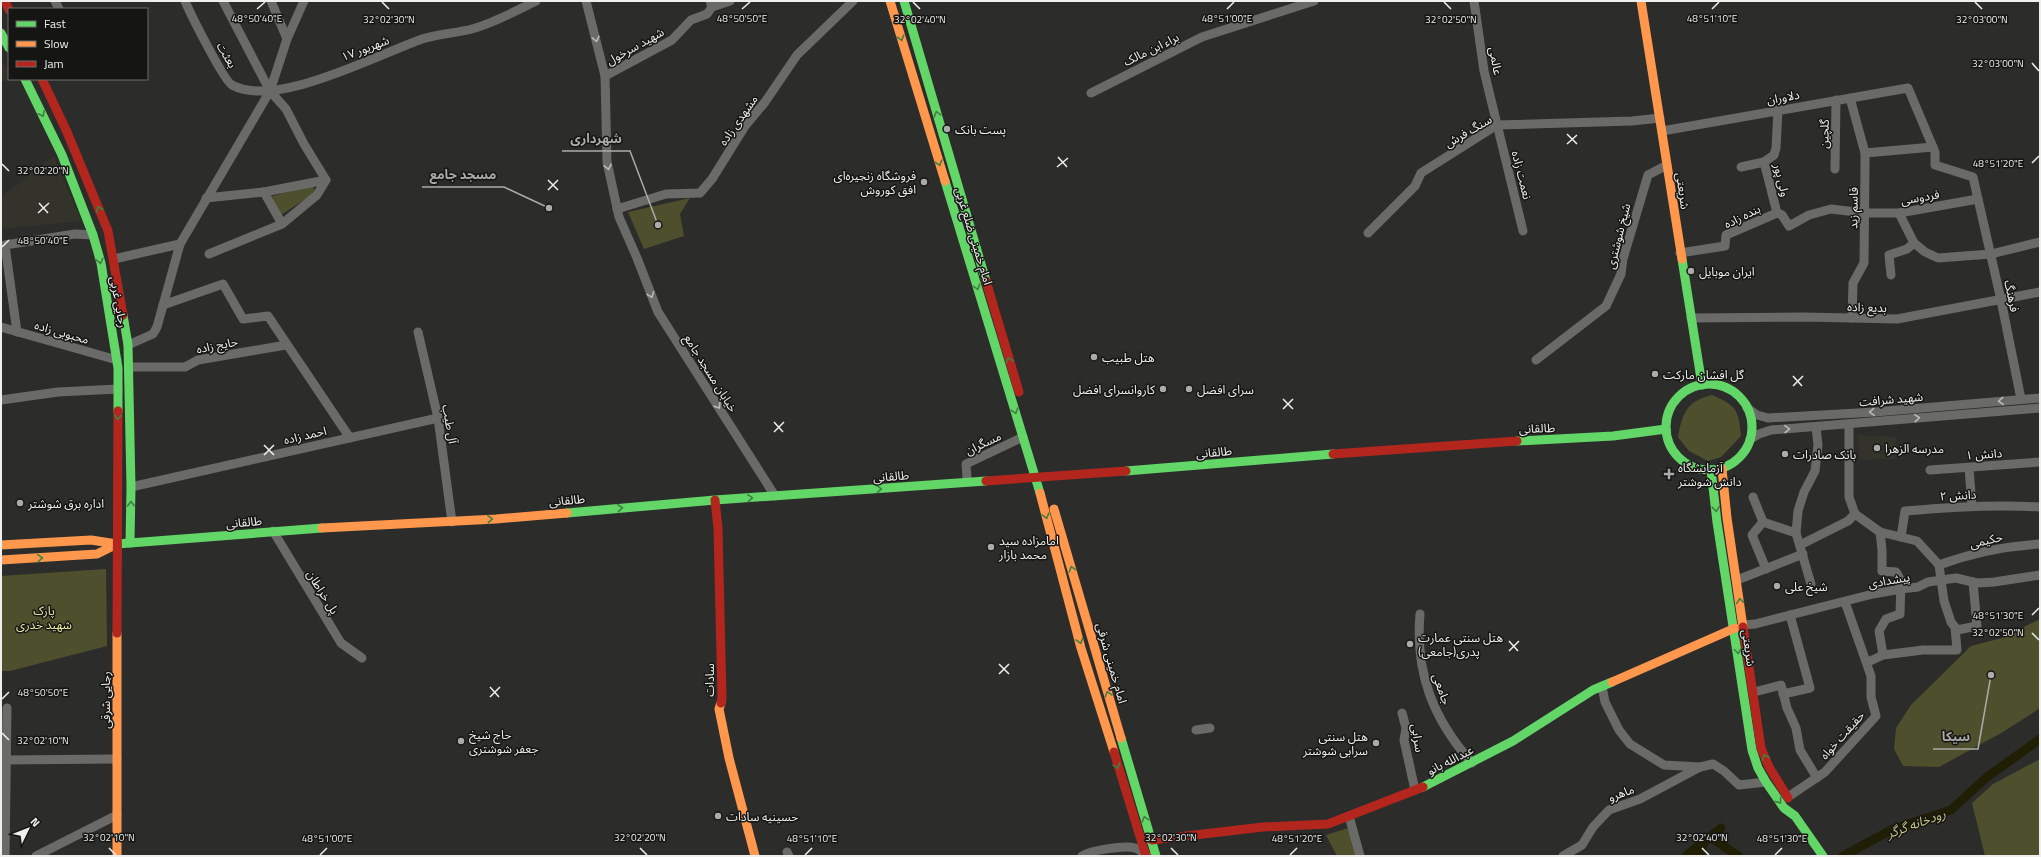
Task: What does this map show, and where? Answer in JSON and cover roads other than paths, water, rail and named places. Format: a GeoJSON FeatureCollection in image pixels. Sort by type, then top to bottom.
{"type":"FeatureCollection","features":[{"type":"Feature","properties":{"kind":"main road","name":"امام خمینی ضلع غربی"},"geometry":{"type":"LineString","coordinates":[[890,1],[1023,437],[1040,478]]}},
{"type":"Feature","properties":{"kind":"main road","name":"امام خمینی ضلع غربی"},"geometry":{"type":"LineString","coordinates":[[904,1],[1040,478]]}},
{"type":"Feature","properties":{"kind":"main road","name":"شریعتی"},"geometry":{"type":"LineString","coordinates":[[1641,1],[1702,385]]}},
{"type":"Feature","properties":{"kind":"main road"},"geometry":{"type":"LineString","coordinates":[[1,33],[8,46]]}},
{"type":"Feature","properties":{"kind":"main road","name":"رجایی غربی"},"geometry":{"type":"LineString","coordinates":[[25,80],[62,155],[93,235],[100,263],[117,360],[117,544]]}},
{"type":"Feature","properties":{"kind":"main road","name":"رجایی غربی"},"geometry":{"type":"LineString","coordinates":[[42,80],[68,132],[108,231],[114,259],[128,345],[130,367],[130,543]]}},
{"type":"Feature","properties":{"kind":"main road"},"geometry":{"type":"LineString","coordinates":[[93,235],[108,231]]}},
{"type":"Feature","properties":{"kind":"main road"},"geometry":{"type":"LineString","coordinates":[[1702,385],[1715,385],[1728,389],[1739,397],[1747,408],[1752,423],[1750,439],[1743,453],[1732,464],[1722,469],[1702,470],[1688,465],[1677,456],[1669,443],[1666,429],[1667,417],[1672,405],[1680,396],[1690,389],[1702,385]]}},
{"type":"Feature","properties":{"kind":"main road","name":"طالقانی"},"geometry":{"type":"LineString","coordinates":[[1,545],[90,540],[117,544],[273,531],[452,522],[715,500],[1040,478],[1473,444],[1613,436],[1666,429]]}},
{"type":"Feature","properties":{"kind":"main road","name":"شریعتی"},"geometry":{"type":"LineString","coordinates":[[1722,469],[1727,518],[1737,580],[1739,627],[1752,750],[1758,768],[1766,782],[1784,808],[1794,816],[1823,856]]}},
{"type":"Feature","properties":{"kind":"main road","name":"شریعتی"},"geometry":{"type":"LineString","coordinates":[[1711,470],[1717,522],[1754,692],[1761,748],[1769,767],[1793,805],[1794,816]]}},
{"type":"Feature","properties":{"kind":"main road","name":"امام خمینی شرقی"},"geometry":{"type":"LineString","coordinates":[[1040,478],[1156,856]]}},
{"type":"Feature","properties":{"kind":"main road","name":"امام خمینی شرقی"},"geometry":{"type":"LineString","coordinates":[[1040,478],[1082,648],[1146,855]]}},
{"type":"Feature","properties":{"kind":"main road","name":"سادات"},"geometry":{"type":"LineString","coordinates":[[715,500],[718,528],[722,698],[719,709],[729,758],[754,856]]}},
{"type":"Feature","properties":{"kind":"main road","name":"طالقانی"},"geometry":{"type":"LineString","coordinates":[[1,560],[97,554],[117,544]]}},
{"type":"Feature","properties":{"kind":"main road","name":"رجایی شرقی"},"geometry":{"type":"LineString","coordinates":[[117,544],[117,856]]}},
{"type":"Feature","properties":{"kind":"main road","name":"عبدالله بانو"},"geometry":{"type":"LineString","coordinates":[[1152,840],[1263,827],[1328,824],[1415,790],[1472,763],[1513,741],[1593,690],[1739,627]]}},
{"type":"Feature","properties":{"kind":"street","name":"بعثت"},"geometry":{"type":"LineString","coordinates":[[185,1],[196,25],[230,84],[246,90],[270,91]]}},
{"type":"Feature","properties":{"kind":"street"},"geometry":{"type":"LineString","coordinates":[[223,1],[270,91],[286,109],[304,144],[326,180]]}},
{"type":"Feature","properties":{"kind":"street"},"geometry":{"type":"LineString","coordinates":[[271,1],[287,39]]}},
{"type":"Feature","properties":{"kind":"street"},"geometry":{"type":"LineString","coordinates":[[128,345],[153,334],[157,327],[180,244],[270,91],[287,39],[304,1]]}},
{"type":"Feature","properties":{"kind":"street","name":"۱۷ شهریور"},"geometry":{"type":"LineString","coordinates":[[270,91],[299,86],[423,39],[480,26],[534,1]]}},
{"type":"Feature","properties":{"kind":"street","name":"خیابان مسجد جامع"},"geometry":{"type":"LineString","coordinates":[[586,1],[605,76],[607,162],[617,209],[638,258],[658,312],[775,496]]}},
{"type":"Feature","properties":{"kind":"street","name":"شهید سرخول"},"geometry":{"type":"LineString","coordinates":[[605,76],[672,40],[691,20],[707,14],[711,4],[730,1]]}},
{"type":"Feature","properties":{"kind":"street","name":"مشهدی زاده"},"geometry":{"type":"LineString","coordinates":[[617,209],[666,194],[700,192],[712,179],[745,126],[765,102],[797,55],[854,1]]}},
{"type":"Feature","properties":{"kind":"street","name":"براء ابن مالک"},"geometry":{"type":"LineString","coordinates":[[1090,93],[1202,37],[1314,1]]}},
{"type":"Feature","properties":{"kind":"street","name":"عالمی"},"geometry":{"type":"LineString","coordinates":[[1474,1],[1484,71],[1497,125]]}},
{"type":"Feature","properties":{"kind":"street","name":"دلاوران"},"geometry":{"type":"LineString","coordinates":[[1662,131],[1908,88],[1933,147]]}},
{"type":"Feature","properties":{"kind":"street","name":"قاسم زید"},"geometry":{"type":"LineString","coordinates":[[1850,98],[1865,154],[1864,264],[1854,283],[1852,318]]}},
{"type":"Feature","properties":{"kind":"street","name":"گلچین"},"geometry":{"type":"LineString","coordinates":[[1835,169],[1836,100]]}},
{"type":"Feature","properties":{"kind":"street","name":"ولی پور"},"geometry":{"type":"LineString","coordinates":[[1777,213],[1764,162],[1774,155],[1776,148],[1778,110]]}},
{"type":"Feature","properties":{"kind":"street","name":"سنگ فرش"},"geometry":{"type":"LineString","coordinates":[[1368,233],[1415,186],[1421,173],[1497,125],[1632,121],[1660,118]]}},
{"type":"Feature","properties":{"kind":"street","name":"نعمت زاده"},"geometry":{"type":"LineString","coordinates":[[1497,125],[1523,231]]}},
{"type":"Feature","properties":{"kind":"street"},"geometry":{"type":"LineString","coordinates":[[1865,154],[1933,147]]}},
{"type":"Feature","properties":{"kind":"street","name":"فرهنگ"},"geometry":{"type":"LineString","coordinates":[[1933,147],[1935,152],[1935,165],[1973,177],[2001,300],[2021,399]]}},
{"type":"Feature","properties":{"kind":"street"},"geometry":{"type":"LineString","coordinates":[[1740,167],[1764,162]]}},
{"type":"Feature","properties":{"kind":"street","name":"شیخ شوشتری"},"geometry":{"type":"LineString","coordinates":[[1536,360],[1606,306],[1622,274],[1623,259],[1648,175],[1667,164]]}},
{"type":"Feature","properties":{"kind":"street"},"geometry":{"type":"LineString","coordinates":[[206,198],[264,192],[326,180]]}},
{"type":"Feature","properties":{"kind":"street"},"geometry":{"type":"LineString","coordinates":[[209,254],[282,224],[317,195],[326,180]]}},
{"type":"Feature","properties":{"kind":"street"},"geometry":{"type":"LineString","coordinates":[[264,192],[282,224]]}},
{"type":"Feature","properties":{"kind":"street","name":"فردوسی"},"geometry":{"type":"LineString","coordinates":[[1777,213],[1782,214],[1790,226],[1808,215],[1831,209],[1899,213],[1978,199]]}},
{"type":"Feature","properties":{"kind":"street","name":"بنده زاده"},"geometry":{"type":"LineString","coordinates":[[1680,253],[1725,246],[1726,236],[1777,213]]}},
{"type":"Feature","properties":{"kind":"street"},"geometry":{"type":"LineString","coordinates":[[1899,213],[1914,243],[1925,252],[1938,258],[1991,254],[2040,242]]}},
{"type":"Feature","properties":{"kind":"street"},"geometry":{"type":"LineString","coordinates":[[18,332],[5,245],[75,234],[93,235]]}},
{"type":"Feature","properties":{"kind":"street"},"geometry":{"type":"LineString","coordinates":[[1891,275],[1889,255],[1907,250],[1914,243]]}},
{"type":"Feature","properties":{"kind":"street"},"geometry":{"type":"LineString","coordinates":[[114,259],[180,244]]}},
{"type":"Feature","properties":{"kind":"street"},"geometry":{"type":"LineString","coordinates":[[163,305],[223,284],[243,319],[268,316],[286,345],[350,438]]}},
{"type":"Feature","properties":{"kind":"street","name":"بدیع زاده"},"geometry":{"type":"LineString","coordinates":[[1691,318],[1804,317],[1897,320],[2040,292]]}},
{"type":"Feature","properties":{"kind":"street","name":"محبوبی زاده"},"geometry":{"type":"LineString","coordinates":[[1,327],[117,360]]}},
{"type":"Feature","properties":{"kind":"street","name":"آل طیب"},"geometry":{"type":"LineString","coordinates":[[418,332],[438,418],[452,522]]}},
{"type":"Feature","properties":{"kind":"street","name":"حایج زاده"},"geometry":{"type":"LineString","coordinates":[[130,367],[185,367],[198,360],[286,345]]}},
{"type":"Feature","properties":{"kind":"street"},"geometry":{"type":"LineString","coordinates":[[1,400],[58,392],[118,389]]}},
{"type":"Feature","properties":{"kind":"street","name":"شهید شرافت"},"geometry":{"type":"LineString","coordinates":[[1747,408],[1757,415],[1768,418],[1875,412],[2040,398]]}},
{"type":"Feature","properties":{"kind":"street","name":"شهید شرافت"},"geometry":{"type":"LineString","coordinates":[[1750,439],[1771,430],[2040,408]]}},
{"type":"Feature","properties":{"kind":"street","name":"احمد زاده"},"geometry":{"type":"LineString","coordinates":[[131,487],[438,418]]}},
{"type":"Feature","properties":{"kind":"street"},"geometry":{"type":"LineString","coordinates":[[1849,424],[1849,497],[1855,514],[1880,532],[1917,541],[1939,565],[1944,601],[1951,622],[1957,630],[1977,626],[1973,582]]}},
{"type":"Feature","properties":{"kind":"street"},"geometry":{"type":"LineString","coordinates":[[1810,584],[1802,549],[1796,532],[1798,511],[1804,492],[1815,470],[1818,445],[1816,427]]}},
{"type":"Feature","properties":{"kind":"street","name":"مسگران"},"geometry":{"type":"LineString","coordinates":[[967,478],[966,464],[1023,437]]}},
{"type":"Feature","properties":{"kind":"street","name":"دانش ۱"},"geometry":{"type":"LineString","coordinates":[[1930,470],[2040,462]]}},
{"type":"Feature","properties":{"kind":"street"},"geometry":{"type":"LineString","coordinates":[[1969,468],[1972,506]]}},
{"type":"Feature","properties":{"kind":"street"},"geometry":{"type":"LineString","coordinates":[[1753,497],[1763,522]]}},
{"type":"Feature","properties":{"kind":"street","name":"دانش ۲"},"geometry":{"type":"LineString","coordinates":[[1901,537],[1905,511],[1972,506],[2012,505],[2040,507]]}},
{"type":"Feature","properties":{"kind":"street"},"geometry":{"type":"LineString","coordinates":[[1737,580],[1766,569],[1802,549],[1848,521],[1855,514]]}},
{"type":"Feature","properties":{"kind":"street"},"geometry":{"type":"LineString","coordinates":[[1763,522],[1796,532]]}},
{"type":"Feature","properties":{"kind":"street"},"geometry":{"type":"LineString","coordinates":[[1763,522],[1752,535],[1766,569]]}},
{"type":"Feature","properties":{"kind":"street","name":"پل خراطان"},"geometry":{"type":"LineString","coordinates":[[273,531],[341,644],[362,658]]}},
{"type":"Feature","properties":{"kind":"street"},"geometry":{"type":"LineString","coordinates":[[1880,532],[1882,571],[1896,572],[1901,581],[1900,614],[1886,619],[1879,631],[1883,655]]}},
{"type":"Feature","properties":{"kind":"street","name":"حکیمی"},"geometry":{"type":"LineString","coordinates":[[1939,565],[1953,560],[2015,545],[2040,544]]}},
{"type":"Feature","properties":{"kind":"street","name":"پیشدادی"},"geometry":{"type":"LineString","coordinates":[[1739,627],[1901,588],[1918,587],[1928,582],[1956,578],[1973,582],[1994,582],[2040,574]]}},
{"type":"Feature","properties":{"kind":"street","name":"حقیقت خواه"},"geometry":{"type":"LineString","coordinates":[[1788,797],[1825,772],[1876,716],[1871,697],[1871,676],[1868,662],[1845,602]]}},
{"type":"Feature","properties":{"kind":"street","name":"جامعی"},"geometry":{"type":"LineString","coordinates":[[1420,614],[1418,634],[1421,665],[1432,699],[1454,743],[1472,763]]}},
{"type":"Feature","properties":{"kind":"street"},"geometry":{"type":"LineString","coordinates":[[1783,694],[1810,688],[1790,615]]}},
{"type":"Feature","properties":{"kind":"street"},"geometry":{"type":"LineString","coordinates":[[1868,662],[1883,655],[1923,650],[1957,650],[1955,627]]}},
{"type":"Feature","properties":{"kind":"street"},"geometry":{"type":"LineString","coordinates":[[1754,692],[1781,685],[1796,728],[1800,750],[1817,778]]}},
{"type":"Feature","properties":{"kind":"street"},"geometry":{"type":"LineString","coordinates":[[1602,686],[1605,702],[1619,730],[1630,744],[1664,765],[1700,767],[1713,764],[1724,771],[1739,785],[1766,782]]}},
{"type":"Feature","properties":{"kind":"street"},"geometry":{"type":"LineString","coordinates":[[5,856],[4,760],[7,708]]}},
{"type":"Feature","properties":{"kind":"street","name":"سرابی"},"geometry":{"type":"LineString","coordinates":[[1402,713],[1406,728],[1404,740],[1415,790]]}},
{"type":"Feature","properties":{"kind":"street"},"geometry":{"type":"LineString","coordinates":[[1196,730],[1210,728]]}},
{"type":"Feature","properties":{"kind":"street"},"geometry":{"type":"LineString","coordinates":[[4,760],[117,759]]}},
{"type":"Feature","properties":{"kind":"street","name":"ماهرو"},"geometry":{"type":"LineString","coordinates":[[1563,856],[1582,845],[1593,827],[1609,810],[1640,799],[1700,767]]}},
{"type":"Feature","properties":{"kind":"street"},"geometry":{"type":"LineString","coordinates":[[36,856],[117,815]]}},
{"type":"Feature","properties":{"kind":"street"},"geometry":{"type":"LineString","coordinates":[[1349,816],[1360,856]]}},
{"type":"Feature","properties":{"kind":"street"},"geometry":{"type":"LineString","coordinates":[[1142,841],[1152,840]]}},
{"type":"Feature","properties":{"kind":"street"},"geometry":{"type":"LineString","coordinates":[[1082,856],[1103,849],[1135,848],[1146,855]]}},
{"type":"Feature","properties":{"kind":"waterway","name":"رودخانه گرگر"},"geometry":{"type":"LineString","coordinates":[[1843,856],[1893,829],[1951,810],[1987,777],[2040,739]]}},
{"type":"Feature","properties":{"kind":"waterway"},"geometry":{"type":"LineString","coordinates":[[1686,856],[1721,828]]}},
{"type":"Feature","properties":{"kind":"waterway"},"geometry":{"type":"LineString","coordinates":[[1710,837],[1738,856]]}},
{"type":"Feature","properties":{"kind":"waterway"},"geometry":{"type":"LineString","coordinates":[[1700,856],[1704,842]]}},
{"type":"Feature","properties":{"kind":"place","name":"پست بانک"},"geometry":{"type":"Point","coordinates":[947,129]}},
{"type":"Feature","properties":{"kind":"place","name":"فروشگاه زنجیره‌ای افق کوروش"},"geometry":{"type":"Point","coordinates":[924,182]}},
{"type":"Feature","properties":{"kind":"place","name":"مسجد جامع"},"geometry":{"type":"Point","coordinates":[549,208]}},
{"type":"Feature","properties":{"kind":"place","name":"شهرداری"},"geometry":{"type":"Point","coordinates":[658,225]}},
{"type":"Feature","properties":{"kind":"place","name":"ایران موبایل"},"geometry":{"type":"Point","coordinates":[1691,271]}},
{"type":"Feature","properties":{"kind":"place","name":"هتل طبیب"},"geometry":{"type":"Point","coordinates":[1094,357]}},
{"type":"Feature","properties":{"kind":"place","name":"گل افشان مارکت"},"geometry":{"type":"Point","coordinates":[1655,374]}},
{"type":"Feature","properties":{"kind":"place","name":"کاروانسرای افضل"},"geometry":{"type":"Point","coordinates":[1163,389]}},
{"type":"Feature","properties":{"kind":"place","name":"سرای افضل"},"geometry":{"type":"Point","coordinates":[1189,389]}},
{"type":"Feature","properties":{"kind":"place","name":"مدرسه الزهرا"},"geometry":{"type":"Point","coordinates":[1877,448]}},
{"type":"Feature","properties":{"kind":"place","name":"بانک صادرات"},"geometry":{"type":"Point","coordinates":[1785,454]}},
{"type":"Feature","properties":{"kind":"place","name":"آزمایشگاه دانش شوشتر"},"geometry":{"type":"Point","coordinates":[1669,474]}},
{"type":"Feature","properties":{"kind":"place","name":"اداره برق شوشتر"},"geometry":{"type":"Point","coordinates":[20,503]}},
{"type":"Feature","properties":{"kind":"place","name":"امامزاده سید محمد بازار"},"geometry":{"type":"Point","coordinates":[991,547]}},
{"type":"Feature","properties":{"kind":"place","name":"شیخ علی"},"geometry":{"type":"Point","coordinates":[1777,586]}},
{"type":"Feature","properties":{"kind":"place","name":"هتل سنتی عمارت پدری(جامعی)"},"geometry":{"type":"Point","coordinates":[1410,644]}},
{"type":"Feature","properties":{"kind":"place","name":"سیکا"},"geometry":{"type":"Point","coordinates":[1991,675]}},
{"type":"Feature","properties":{"kind":"place","name":"حاج شیخ جعفر شوشتری"},"geometry":{"type":"Point","coordinates":[461,741]}},
{"type":"Feature","properties":{"kind":"place","name":"هتل سنتی سرابی شوشتر"},"geometry":{"type":"Point","coordinates":[1376,743]}},
{"type":"Feature","properties":{"kind":"place","name":"حسینیه سادات"},"geometry":{"type":"Point","coordinates":[718,816]}},
{"type":"Feature","properties":{"kind":"park label","name":"پارک شهید خدری"},"geometry":{"type":"Point","coordinates":[44,617]}}]}
